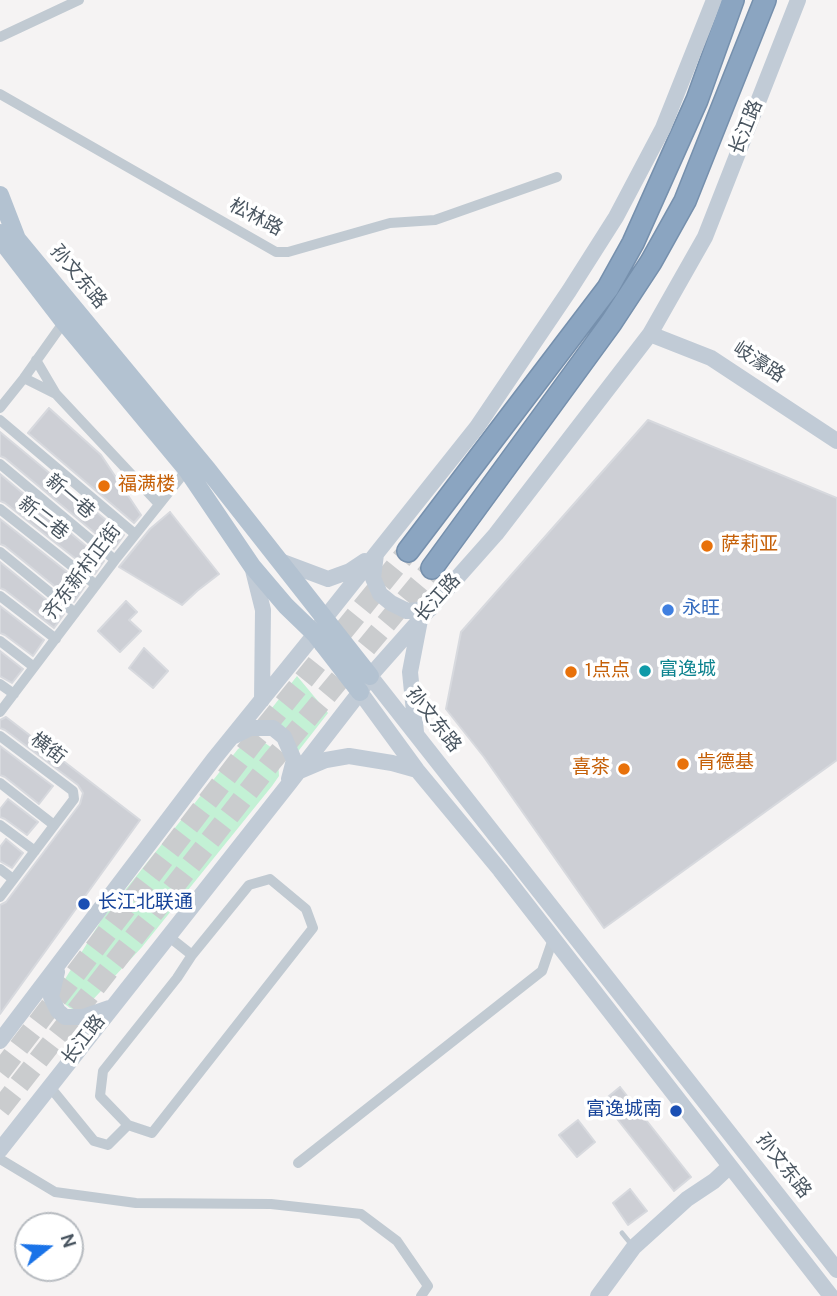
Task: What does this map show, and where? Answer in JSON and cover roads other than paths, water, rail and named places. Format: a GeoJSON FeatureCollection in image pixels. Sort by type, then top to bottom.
{"type":"FeatureCollection","features":[{"type":"Feature","properties":{"kind":"highway"},"geometry":{"type":"LineString","coordinates":[[408,551],[608,288],[633,243],[697,100],[733,0]]}},
{"type":"Feature","properties":{"kind":"highway","name":"长江路"},"geometry":{"type":"LineString","coordinates":[[432,568],[611,323],[651,262],[685,201],[765,0]]}},
{"type":"Feature","properties":{"kind":"main road"},"geometry":{"type":"LineString","coordinates":[[0,1041],[231,738],[477,427],[569,291],[615,217],[663,128],[714,0]]}},
{"type":"Feature","properties":{"kind":"main road","name":"长江路"},"geometry":{"type":"LineString","coordinates":[[0,1150],[288,785],[370,676],[496,534],[650,334],[705,237],[798,0]]}},
{"type":"Feature","properties":{"kind":"main road","name":"孙文东路"},"geometry":{"type":"LineString","coordinates":[[0,195],[17,239],[69,315]]}},
{"type":"Feature","properties":{"kind":"main road","name":"孙文东路"},"geometry":{"type":"LineString","coordinates":[[0,233],[4,244],[69,315],[192,463],[280,561],[837,1270]]}},
{"type":"Feature","properties":{"kind":"main road","name":"岐濠路"},"geometry":{"type":"LineString","coordinates":[[650,334],[711,358],[837,441]]}},
{"type":"Feature","properties":{"kind":"main road","name":"孙文东路"},"geometry":{"type":"LineString","coordinates":[[192,463],[253,566],[286,606],[315,634],[417,770],[500,870],[831,1296]]}},
{"type":"Feature","properties":{"kind":"main road"},"geometry":{"type":"LineString","coordinates":[[280,561],[328,579],[350,571],[376,554]]}},
{"type":"Feature","properties":{"kind":"main road"},"geometry":{"type":"LineString","coordinates":[[376,554],[373,578],[380,594],[407,611],[425,615],[410,672],[417,735]]}},
{"type":"Feature","properties":{"kind":"main road"},"geometry":{"type":"LineString","coordinates":[[253,566],[263,610],[262,701]]}},
{"type":"Feature","properties":{"kind":"main road"},"geometry":{"type":"LineString","coordinates":[[231,738],[250,728],[273,728],[284,737],[294,760],[288,785]]}},
{"type":"Feature","properties":{"kind":"main road"},"geometry":{"type":"LineString","coordinates":[[298,772],[326,760],[349,755],[417,770]]}},
{"type":"Feature","properties":{"kind":"main road"},"geometry":{"type":"LineString","coordinates":[[59,963],[51,997],[58,1011],[65,1017],[83,1017],[112,1006]]}},
{"type":"Feature","properties":{"kind":"main road"},"geometry":{"type":"LineString","coordinates":[[598,1296],[634,1247],[687,1199],[714,1181],[730,1166]]}},
{"type":"Feature","properties":{"kind":"street"},"geometry":{"type":"LineString","coordinates":[[0,37],[79,0]]}},
{"type":"Feature","properties":{"kind":"street","name":"松林路"},"geometry":{"type":"LineString","coordinates":[[0,94],[276,252],[288,252],[390,223],[435,220],[557,177]]}},
{"type":"Feature","properties":{"kind":"street"},"geometry":{"type":"LineString","coordinates":[[0,408],[69,315]]}},
{"type":"Feature","properties":{"kind":"street"},"geometry":{"type":"LineString","coordinates":[[36,360],[56,394],[159,504]]}},
{"type":"Feature","properties":{"kind":"street"},"geometry":{"type":"LineString","coordinates":[[24,378],[56,394]]}},
{"type":"Feature","properties":{"kind":"street"},"geometry":{"type":"LineString","coordinates":[[0,420],[135,534]]}},
{"type":"Feature","properties":{"kind":"street","name":"齐东新村正街"},"geometry":{"type":"LineString","coordinates":[[0,712],[192,463]]}},
{"type":"Feature","properties":{"kind":"street","name":"新一巷"},"geometry":{"type":"LineString","coordinates":[[0,464],[116,560]]}},
{"type":"Feature","properties":{"kind":"street","name":"新二巷"},"geometry":{"type":"LineString","coordinates":[[0,509],[96,585]]}},
{"type":"Feature","properties":{"kind":"street"},"geometry":{"type":"LineString","coordinates":[[0,552],[75,613]]}},
{"type":"Feature","properties":{"kind":"street"},"geometry":{"type":"LineString","coordinates":[[0,596],[56,639]]}},
{"type":"Feature","properties":{"kind":"street"},"geometry":{"type":"LineString","coordinates":[[0,640],[34,667]]}},
{"type":"Feature","properties":{"kind":"street"},"geometry":{"type":"LineString","coordinates":[[0,684],[13,694]]}},
{"type":"Feature","properties":{"kind":"street","name":"横街"},"geometry":{"type":"LineString","coordinates":[[0,736],[73,791],[74,799],[54,825]]}},
{"type":"Feature","properties":{"kind":"street"},"geometry":{"type":"LineString","coordinates":[[0,783],[54,825],[0,897]]}},
{"type":"Feature","properties":{"kind":"street"},"geometry":{"type":"LineString","coordinates":[[0,825],[35,851]]}},
{"type":"Feature","properties":{"kind":"street"},"geometry":{"type":"LineString","coordinates":[[0,869],[13,879]]}},
{"type":"Feature","properties":{"kind":"street"},"geometry":{"type":"LineString","coordinates":[[270,879],[306,909],[313,928],[152,1133],[128,1125],[100,1096],[103,1071],[192,955],[249,885],[270,879]]}},
{"type":"Feature","properties":{"kind":"street"},"geometry":{"type":"LineString","coordinates":[[168,936],[192,955]]}},
{"type":"Feature","properties":{"kind":"street"},"geometry":{"type":"LineString","coordinates":[[298,1164],[541,971],[553,939]]}},
{"type":"Feature","properties":{"kind":"street"},"geometry":{"type":"LineString","coordinates":[[50,1087],[94,1141],[108,1145],[128,1125]]}},
{"type":"Feature","properties":{"kind":"street"},"geometry":{"type":"LineString","coordinates":[[0,1158],[55,1192],[136,1203],[271,1205],[361,1213],[397,1241],[429,1286],[421,1296]]}},
{"type":"Feature","properties":{"kind":"lane"},"geometry":{"type":"LineString","coordinates":[[622,1233],[634,1247]]}},
{"type":"Feature","properties":{"kind":"tunnel"},"geometry":{"type":"LineString","coordinates":[[0,1072],[254,741],[408,551]]}},
{"type":"Feature","properties":{"kind":"tunnel"},"geometry":{"type":"LineString","coordinates":[[0,1109],[272,761],[432,568]]}},
{"type":"Feature","properties":{"kind":"place","name":"福满楼"},"geometry":{"type":"Point","coordinates":[104,486]}},
{"type":"Feature","properties":{"kind":"place","name":"萨莉亚"},"geometry":{"type":"Point","coordinates":[707,546]}},
{"type":"Feature","properties":{"kind":"place","name":"永旺"},"geometry":{"type":"Point","coordinates":[668,610]}},
{"type":"Feature","properties":{"kind":"place","name":"富逸城"},"geometry":{"type":"Point","coordinates":[645,671]}},
{"type":"Feature","properties":{"kind":"place","name":"1点点"},"geometry":{"type":"Point","coordinates":[571,672]}},
{"type":"Feature","properties":{"kind":"place","name":"肯德基"},"geometry":{"type":"Point","coordinates":[683,764]}},
{"type":"Feature","properties":{"kind":"place","name":"喜茶"},"geometry":{"type":"Point","coordinates":[624,769]}},
{"type":"Feature","properties":{"kind":"place","name":"长江北联通"},"geometry":{"type":"Point","coordinates":[84,904]}},
{"type":"Feature","properties":{"kind":"place","name":"富逸城南"},"geometry":{"type":"Point","coordinates":[676,1111]}}]}
